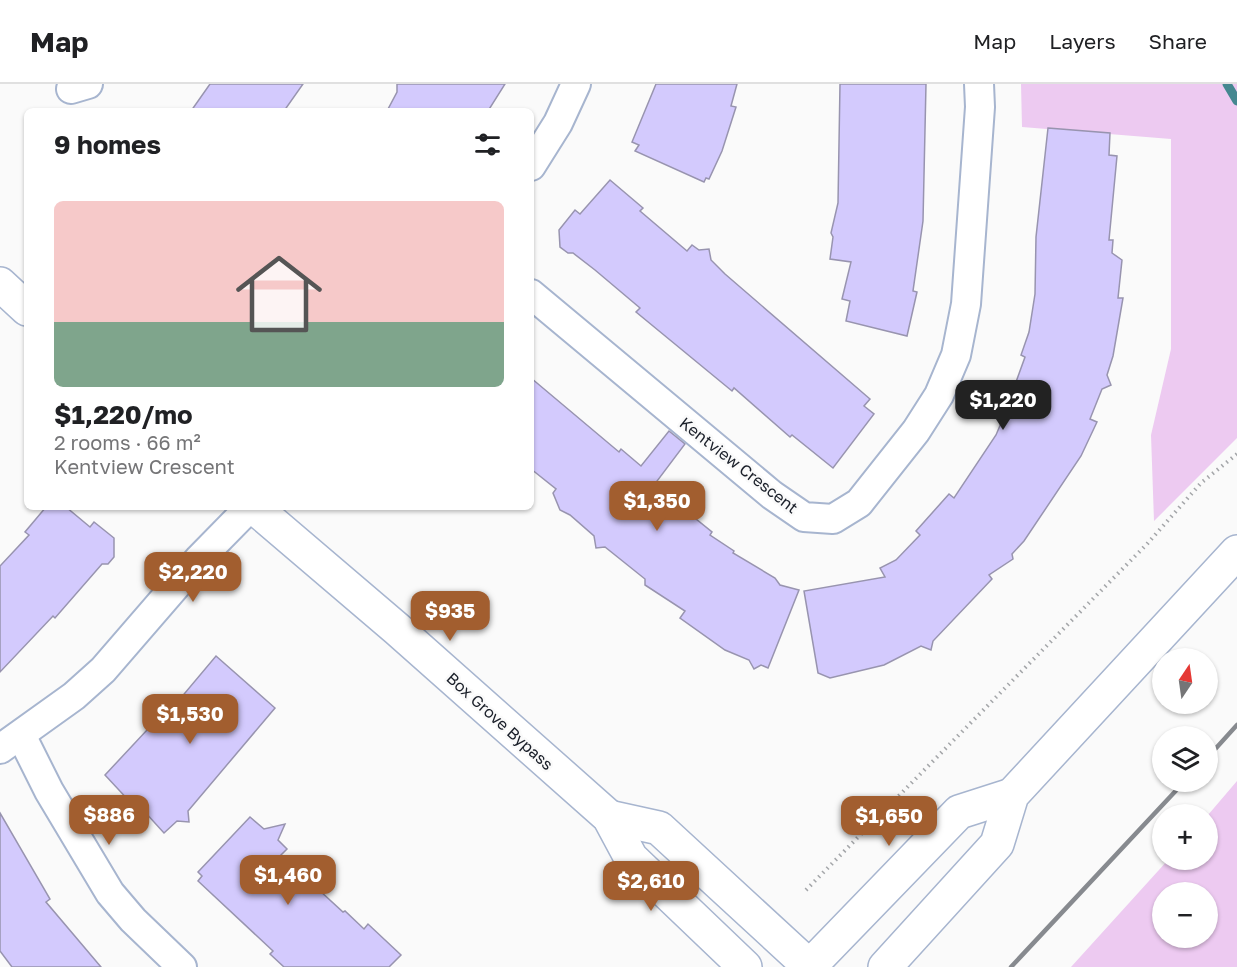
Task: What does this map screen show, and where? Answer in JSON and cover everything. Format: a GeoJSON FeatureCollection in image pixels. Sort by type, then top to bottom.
{"type":"FeatureCollection","features":[{"type":"Feature","properties":{"kind":"main road"},"geometry":{"type":"LineString","coordinates":[[0,284],[24,306]]}},
{"type":"Feature","properties":{"kind":"main road","name":"Box Grove Bypass"},"geometry":{"type":"LineString","coordinates":[[256,510],[397,629],[609,817],[631,858],[745,967]]}},
{"type":"Feature","properties":{"kind":"main road"},"geometry":{"type":"LineString","coordinates":[[885,967],[997,844],[1012,795],[1237,552]]}},
{"type":"Feature","properties":{"kind":"main road"},"geometry":{"type":"LineString","coordinates":[[810,967],[959,812],[1012,795]]}},
{"type":"Feature","properties":{"kind":"main road","name":"Box Grove Bypass"},"geometry":{"type":"LineString","coordinates":[[609,817],[659,828],[810,967]]}},
{"type":"Feature","properties":{"kind":"street"},"geometry":{"type":"LineString","coordinates":[[534,161],[558,123],[576,84]]}},
{"type":"Feature","properties":{"kind":"street","name":"Kentview Crescent"},"geometry":{"type":"LineString","coordinates":[[534,297],[772,495],[804,517],[833,519],[859,503],[916,431],[939,395],[956,355],[966,304],[972,242],[980,107],[979,84]]}},
{"type":"Feature","properties":{"kind":"street"},"geometry":{"type":"LineString","coordinates":[[182,967],[133,920],[110,892],[49,790],[11,742],[74,696],[104,670],[199,559],[249,510]]}},
{"type":"Feature","properties":{"kind":"path"},"geometry":{"type":"LineString","coordinates":[[807,890],[1147,544],[1201,483],[1237,454]]}},
{"type":"Feature","properties":{"kind":"shaded area"},"geometry":{"type":"Polygon","coordinates":[[[1021,84],[1237,84],[1237,438],[1154,521],[1151,435],[1171,349],[1171,139],[1022,127],[1021,84]]]}},
{"type":"Feature","properties":{"kind":"shaded area"},"geometry":{"type":"Polygon","coordinates":[[[1237,781],[1237,967],[1071,967],[1159,870],[1218,870],[1217,804],[1237,781]]]}},
{"type":"Feature","properties":{"kind":"building"},"geometry":{"type":"Polygon","coordinates":[[[210,84],[303,84],[286,108],[193,108],[210,84]]]}},
{"type":"Feature","properties":{"kind":"building"},"geometry":{"type":"Polygon","coordinates":[[[397,84],[505,84],[490,108],[389,108],[397,92],[397,84]]]}},
{"type":"Feature","properties":{"kind":"building"},"geometry":{"type":"Polygon","coordinates":[[[656,84],[737,84],[731,106],[736,107],[722,151],[709,179],[706,178],[704,182],[635,151],[639,145],[632,142],[656,84]]]}},
{"type":"Feature","properties":{"kind":"building"},"geometry":{"type":"Polygon","coordinates":[[[840,84],[926,84],[923,221],[913,291],[917,292],[907,336],[846,321],[850,301],[842,299],[851,262],[830,259],[833,237],[831,233],[838,203],[840,84]]]}},
{"type":"Feature","properties":{"kind":"building"},"geometry":{"type":"Polygon","coordinates":[[[1048,128],[1110,133],[1109,155],[1117,156],[1109,240],[1113,240],[1112,253],[1122,260],[1118,298],[1123,298],[1113,356],[1107,375],[1111,385],[1102,389],[1090,419],[1097,422],[1081,456],[1024,541],[1012,554],[1013,559],[989,575],[992,579],[933,641],[931,650],[921,646],[884,665],[830,678],[818,673],[804,591],[885,577],[880,568],[896,560],[920,535],[916,531],[949,494],[954,498],[996,435],[1018,383],[1016,382],[1025,357],[1021,355],[1029,332],[1035,294],[1036,237],[1048,128]]]}},
{"type":"Feature","properties":{"kind":"building"},"geometry":{"type":"Polygon","coordinates":[[[610,180],[643,208],[640,211],[687,251],[692,245],[699,250],[709,249],[711,260],[725,274],[870,399],[864,406],[874,414],[833,468],[792,435],[790,437],[734,388],[732,391],[636,312],[640,308],[595,270],[573,253],[568,253],[560,247],[559,230],[575,210],[580,214],[610,180]]]}},
{"type":"Feature","properties":{"kind":"building"},"geometry":{"type":"Polygon","coordinates":[[[534,381],[619,452],[621,449],[641,466],[669,431],[685,444],[654,485],[712,532],[710,535],[734,551],[733,553],[775,578],[780,585],[799,590],[768,668],[761,665],[754,669],[749,660],[725,650],[680,618],[685,611],[645,585],[645,579],[605,547],[596,548],[594,536],[570,515],[560,510],[553,493],[556,489],[534,471],[534,381]]]}},
{"type":"Feature","properties":{"kind":"building"},"geometry":{"type":"Polygon","coordinates":[[[43,510],[70,510],[90,527],[94,522],[114,538],[114,557],[108,564],[102,564],[55,618],[53,616],[0,672],[0,566],[29,535],[25,532],[43,510]]]}},
{"type":"Feature","properties":{"kind":"building"},"geometry":{"type":"Polygon","coordinates":[[[216,656],[275,708],[188,811],[189,822],[177,821],[164,833],[134,800],[131,803],[105,775],[161,715],[164,718],[216,656]]]}},
{"type":"Feature","properties":{"kind":"building"},"geometry":{"type":"Polygon","coordinates":[[[0,813],[50,899],[46,902],[101,967],[12,967],[0,951],[0,813]]]}},
{"type":"Feature","properties":{"kind":"building"},"geometry":{"type":"Polygon","coordinates":[[[250,817],[264,829],[285,824],[278,840],[287,849],[281,855],[343,912],[345,911],[364,929],[368,924],[401,955],[389,967],[284,967],[270,954],[273,951],[198,881],[202,876],[198,872],[250,817]]]}},
{"type":"Feature","properties":{"kind":"waterway"},"geometry":{"type":"LineString","coordinates":[[1227,84],[1237,101]]}},
{"type":"Feature","properties":{"kind":"railway"},"geometry":{"type":"LineString","coordinates":[[1218,746],[1237,725]]}},
{"type":"Feature","properties":{"kind":"railway"},"geometry":{"type":"LineString","coordinates":[[1011,967],[1175,792]]}}]}
